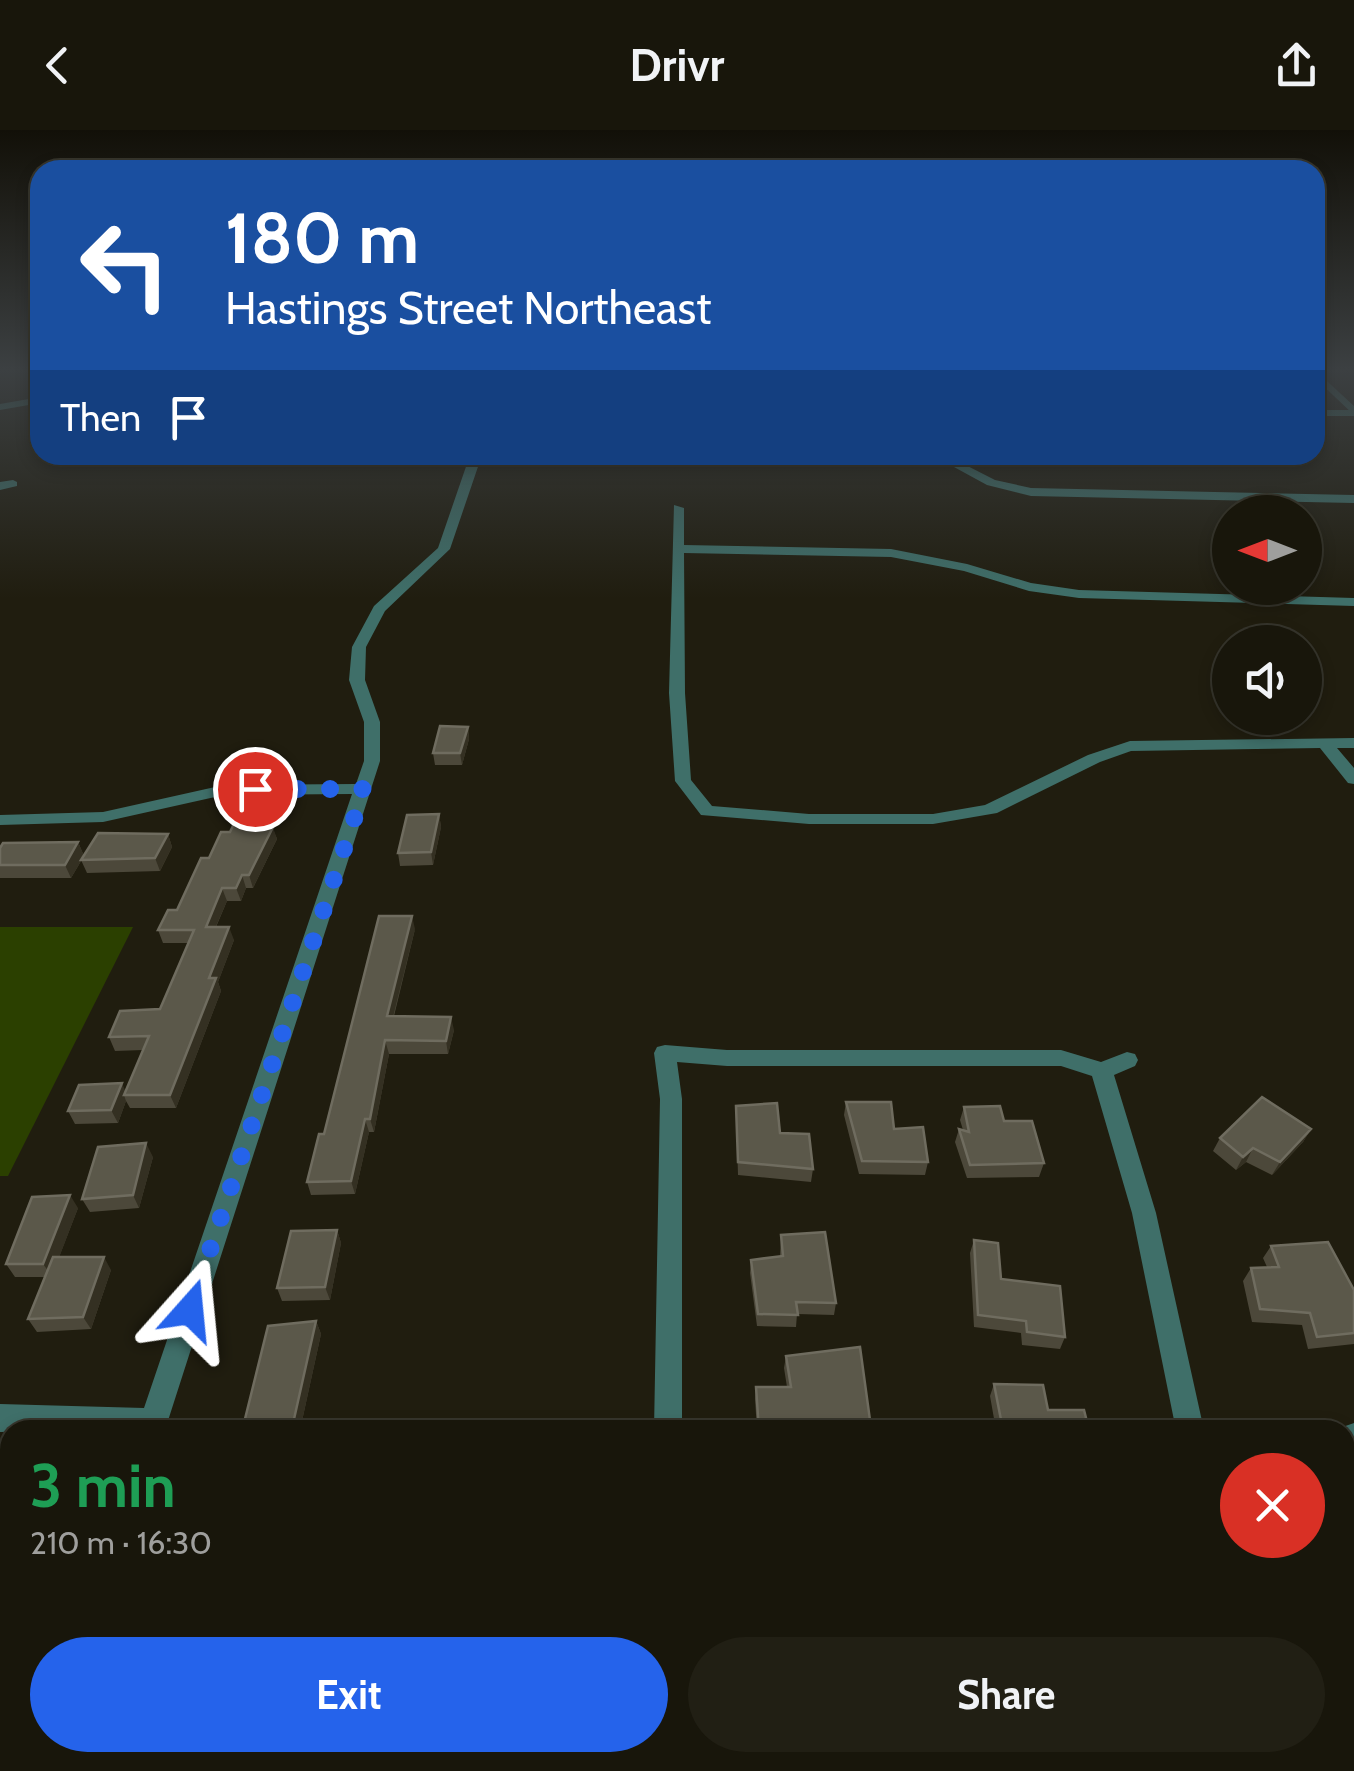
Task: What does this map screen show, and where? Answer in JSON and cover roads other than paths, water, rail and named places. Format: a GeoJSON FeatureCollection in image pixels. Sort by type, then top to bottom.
{"type":"FeatureCollection","features":[{"type":"Feature","properties":{"kind":"street"},"geometry":{"type":"LineString","coordinates":[[154,1420],[364,789],[374,741],[372,722],[357,680],[359,646],[379,609],[444,549],[473,465]]}},
{"type":"Feature","properties":{"kind":"street"},"geometry":{"type":"LineString","coordinates":[[957,465],[991,483],[1031,492],[1354,499]]}},
{"type":"Feature","properties":{"kind":"street"},"geometry":{"type":"LineString","coordinates":[[678,508],[678,693],[683,781],[705,809],[741,816],[926,819],[987,811],[1098,755],[1130,746],[1354,742]]}},
{"type":"Feature","properties":{"kind":"street"},"geometry":{"type":"LineString","coordinates":[[678,549],[891,553],[967,568],[1029,587],[1080,594],[1354,602]]}},
{"type":"Feature","properties":{"kind":"street"},"geometry":{"type":"LineString","coordinates":[[1323,742],[1354,779]]}},
{"type":"Feature","properties":{"kind":"street"},"geometry":{"type":"LineString","coordinates":[[0,820],[103,817],[224,790],[364,789]]}},
{"type":"Feature","properties":{"kind":"street"},"geometry":{"type":"LineString","coordinates":[[668,1420],[671,1098],[665,1053],[727,1058],[1060,1058],[1102,1071],[1127,1060]]}},
{"type":"Feature","properties":{"kind":"street"},"geometry":{"type":"LineString","coordinates":[[1102,1071],[1144,1213],[1188,1420]]}},
{"type":"Feature","properties":{"kind":"street"},"geometry":{"type":"LineString","coordinates":[[0,1418],[38,1420]]}}]}
